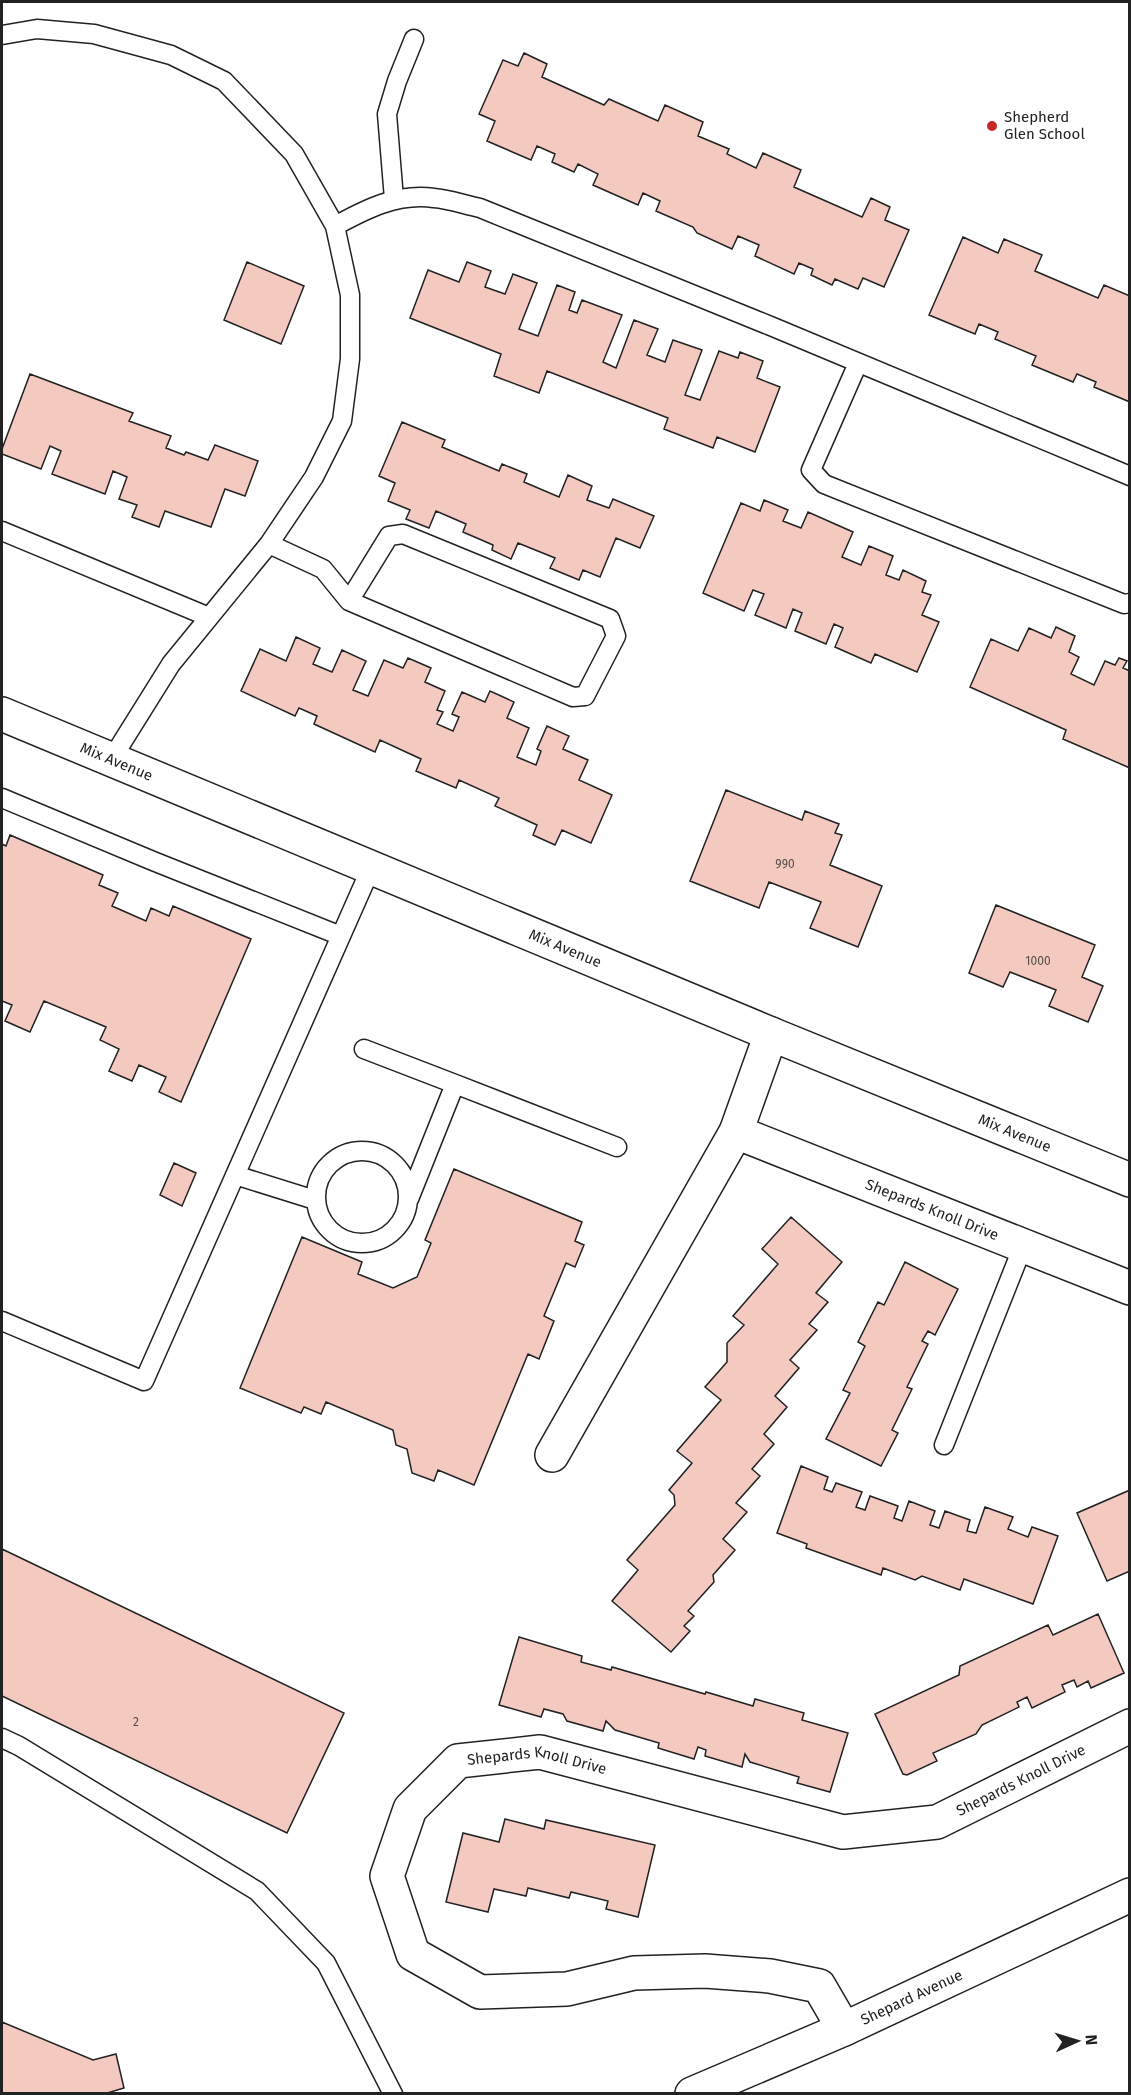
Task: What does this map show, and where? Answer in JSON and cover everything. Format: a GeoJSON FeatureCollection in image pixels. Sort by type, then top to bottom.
{"type":"FeatureCollection","features":[{"type":"Feature","properties":{"kind":"street","name":"Mix Avenue"},"geometry":{"type":"LineString","coordinates":[[2,714],[771,1034],[1130,1180]]}},
{"type":"Feature","properties":{"kind":"street"},"geometry":{"type":"LineString","coordinates":[[552,1455],[736,1132],[771,1034]]}},
{"type":"Feature","properties":{"kind":"street","name":"Shepards Knoll Drive"},"geometry":{"type":"LineString","coordinates":[[736,1132],[1130,1288]]}},
{"type":"Feature","properties":{"kind":"street","name":"Shepards Knoll Drive"},"geometry":{"type":"LineString","coordinates":[[844,2029],[819,1986],[770,1976],[705,1971],[634,1973],[567,1989],[480,1992],[413,1954],[387,1876],[410,1809],[458,1761],[540,1752],[843,1832],[937,1822],[1130,1726]]}},
{"type":"Feature","properties":{"kind":"street","name":"Shepard Avenue"},"geometry":{"type":"LineString","coordinates":[[692,2094],[844,2029],[1130,1895]]}},
{"type":"Feature","properties":{"kind":"lane"},"geometry":{"type":"LineString","coordinates":[[2,35],[37,29],[94,34],[171,55],[224,81],[294,154],[335,226],[350,295],[350,359],[342,421],[314,477],[269,544],[171,664],[111,760]]}},
{"type":"Feature","properties":{"kind":"lane"},"geometry":{"type":"LineString","coordinates":[[394,199],[387,114],[414,39]]}},
{"type":"Feature","properties":{"kind":"lane"},"geometry":{"type":"LineString","coordinates":[[335,226],[363,210],[394,199],[433,197],[480,208],[1130,476]]}},
{"type":"Feature","properties":{"kind":"lane"},"geometry":{"type":"LineString","coordinates":[[858,363],[811,470],[824,484],[1124,604],[1130,603]]}},
{"type":"Feature","properties":{"kind":"lane"},"geometry":{"type":"LineString","coordinates":[[2,531],[209,617]]}},
{"type":"Feature","properties":{"kind":"lane"},"geometry":{"type":"LineString","coordinates":[[269,544],[323,569],[349,602],[573,697],[585,696],[616,636],[610,619],[403,534],[389,536],[349,602]]}},
{"type":"Feature","properties":{"kind":"lane"},"geometry":{"type":"LineString","coordinates":[[2,798],[341,936]]}},
{"type":"Feature","properties":{"kind":"lane"},"geometry":{"type":"LineString","coordinates":[[2,1321],[144,1381],[371,868]]}},
{"type":"Feature","properties":{"kind":"lane"},"geometry":{"type":"LineString","coordinates":[[364,1049],[617,1147]]}},
{"type":"Feature","properties":{"kind":"lane"},"geometry":{"type":"LineString","coordinates":[[408,1200],[407,1185],[400,1170],[390,1160],[376,1152],[361,1150],[347,1152],[334,1159],[323,1170],[316,1184],[315,1200],[319,1215],[327,1228],[339,1238],[354,1243],[369,1243],[384,1238],[396,1229],[404,1215],[455,1084]]}},
{"type":"Feature","properties":{"kind":"lane"},"geometry":{"type":"LineString","coordinates":[[235,1175],[315,1200]]}},
{"type":"Feature","properties":{"kind":"lane"},"geometry":{"type":"LineString","coordinates":[[944,1445],[1023,1246]]}},
{"type":"Feature","properties":{"kind":"lane"},"geometry":{"type":"LineString","coordinates":[[2,1738],[19,1746],[257,1891],[326,1963],[393,2094]]}},
{"type":"Feature","properties":{"kind":"building"},"geometry":{"type":"Polygon","coordinates":[[[524,53],[547,64],[542,77],[604,105],[609,99],[658,121],[665,105],[703,122],[698,136],[729,149],[727,154],[756,168],[763,153],[801,170],[794,187],[862,217],[871,198],[890,207],[885,220],[909,230],[884,287],[863,278],[858,289],[835,279],[832,285],[811,275],[813,269],[799,263],[794,274],[755,256],[759,245],[738,236],[732,249],[697,233],[693,227],[656,211],[660,201],[643,193],[638,205],[593,185],[598,174],[578,164],[574,172],[552,162],[555,154],[537,146],[531,160],[487,141],[495,121],[479,114],[503,60],[518,66],[524,53]]]}},
{"type":"Feature","properties":{"kind":"building"},"geometry":{"type":"Polygon","coordinates":[[[963,237],[998,253],[1004,239],[1042,255],[1035,271],[1098,298],[1104,285],[1130,296],[1130,402],[1094,387],[1096,382],[1077,374],[1073,382],[1032,365],[1036,356],[995,339],[998,332],[979,324],[975,334],[929,315],[963,237]]]}},
{"type":"Feature","properties":{"kind":"building"},"geometry":{"type":"Polygon","coordinates":[[[247,262],[304,286],[281,344],[224,320],[247,262]]]}},
{"type":"Feature","properties":{"kind":"building"},"geometry":{"type":"Polygon","coordinates":[[[467,262],[491,271],[485,287],[505,294],[513,274],[537,283],[519,329],[538,336],[557,285],[575,292],[569,310],[577,313],[582,300],[622,315],[603,362],[616,368],[634,320],[658,329],[647,355],[665,362],[673,340],[702,350],[685,395],[700,400],[719,351],[738,358],[740,352],[763,361],[757,378],[780,387],[755,452],[717,437],[713,448],[664,429],[668,418],[547,371],[539,393],[494,376],[501,354],[410,318],[428,270],[459,282],[467,262]]]}},
{"type":"Feature","properties":{"kind":"building"},"geometry":{"type":"Polygon","coordinates":[[[30,374],[133,413],[129,421],[171,436],[166,448],[184,455],[186,452],[208,460],[215,445],[258,461],[245,496],[225,489],[211,527],[165,511],[159,527],[132,517],[137,505],[119,499],[127,477],[113,471],[105,494],[52,474],[61,451],[50,446],[41,469],[2,454],[30,374]]]}},
{"type":"Feature","properties":{"kind":"building"},"geometry":{"type":"Polygon","coordinates":[[[402,422],[445,440],[442,447],[499,471],[502,464],[527,474],[524,482],[559,497],[568,475],[592,486],[587,500],[609,508],[613,499],[654,516],[640,548],[616,538],[600,577],[583,570],[579,580],[550,568],[555,558],[518,543],[511,559],[492,550],[493,545],[463,532],[466,524],[436,511],[429,528],[406,519],[410,510],[388,501],[395,483],[379,476],[402,422]]]}},
{"type":"Feature","properties":{"kind":"building"},"geometry":{"type":"Polygon","coordinates":[[[764,500],[788,510],[783,521],[801,528],[808,512],[853,532],[842,557],[861,565],[869,546],[893,556],[886,575],[899,580],[903,570],[926,581],[922,592],[931,595],[922,615],[939,622],[917,672],[875,654],[871,663],[835,647],[843,628],[834,624],[826,644],[795,631],[802,613],[793,609],[786,628],[755,615],[764,594],[753,590],[744,611],[703,593],[741,503],[760,511],[764,500]]]}},
{"type":"Feature","properties":{"kind":"building"},"geometry":{"type":"Polygon","coordinates":[[[1056,627],[1075,636],[1069,652],[1079,657],[1071,674],[1094,685],[1105,661],[1115,665],[1119,658],[1127,661],[1123,668],[1130,671],[1130,768],[1063,739],[1066,730],[970,687],[991,639],[1018,651],[1029,628],[1051,638],[1056,627]]]}},
{"type":"Feature","properties":{"kind":"building"},"geometry":{"type":"Polygon","coordinates":[[[296,637],[320,648],[313,664],[332,672],[342,650],[366,661],[353,690],[368,696],[384,660],[403,668],[408,658],[431,668],[425,682],[445,691],[437,710],[443,712],[437,724],[453,731],[459,717],[452,714],[462,692],[485,702],[490,691],[514,702],[507,718],[529,728],[517,757],[536,765],[541,751],[537,749],[547,726],[569,736],[563,749],[588,760],[579,780],[612,795],[591,843],[562,830],[555,845],[533,835],[537,825],[495,806],[499,798],[459,780],[456,788],[416,771],[421,759],[380,740],[375,752],[314,724],[317,716],[299,708],[295,716],[241,691],[260,649],[286,661],[296,637]]]}},
{"type":"Feature","properties":{"kind":"building"},"geometry":{"type":"Polygon","coordinates":[[[726,790],[802,820],[805,811],[839,824],[835,833],[842,835],[830,865],[882,886],[858,947],[810,928],[821,902],[769,882],[759,908],[690,881],[726,790]]]}},
{"type":"Feature","properties":{"kind":"building"},"geometry":{"type":"Polygon","coordinates":[[[10,835],[103,875],[99,885],[118,893],[112,906],[146,921],[151,908],[169,916],[173,906],[251,939],[181,1102],[159,1092],[166,1077],[139,1065],[132,1081],[109,1071],[119,1049],[100,1040],[106,1027],[44,1001],[30,1032],[5,1021],[12,1005],[2,1001],[2,844],[6,846],[10,835]]]}},
{"type":"Feature","properties":{"kind":"building"},"geometry":{"type":"Polygon","coordinates":[[[996,905],[1095,945],[1082,977],[1103,986],[1088,1022],[1049,1006],[1056,990],[1010,972],[1003,987],[969,973],[996,905]]]}},
{"type":"Feature","properties":{"kind":"building"},"geometry":{"type":"Polygon","coordinates":[[[174,1163],[196,1173],[182,1206],[160,1195],[174,1163]]]}},
{"type":"Feature","properties":{"kind":"building"},"geometry":{"type":"Polygon","coordinates":[[[454,1169],[582,1222],[575,1241],[584,1245],[575,1267],[566,1263],[544,1316],[554,1321],[539,1359],[528,1354],[474,1485],[438,1470],[434,1481],[412,1473],[407,1449],[396,1445],[393,1430],[326,1402],[321,1414],[304,1407],[301,1413],[240,1388],[302,1237],[362,1262],[358,1274],[393,1288],[417,1277],[431,1243],[425,1240],[454,1169]]]}},
{"type":"Feature","properties":{"kind":"building"},"geometry":{"type":"Polygon","coordinates":[[[791,1217],[842,1262],[816,1293],[828,1302],[809,1324],[817,1330],[790,1360],[799,1368],[775,1396],[787,1407],[764,1434],[774,1444],[752,1469],[760,1476],[736,1503],[747,1512],[723,1539],[735,1550],[713,1575],[714,1582],[688,1611],[694,1616],[684,1626],[690,1631],[671,1652],[612,1601],[638,1570],[627,1560],[675,1505],[674,1495],[669,1490],[692,1463],[677,1451],[721,1400],[705,1387],[727,1362],[727,1343],[744,1325],[733,1316],[778,1264],[762,1249],[791,1217]]]}},
{"type":"Feature","properties":{"kind":"building"},"geometry":{"type":"Polygon","coordinates":[[[905,1262],[958,1289],[935,1335],[928,1331],[922,1341],[928,1344],[907,1387],[912,1389],[892,1430],[898,1433],[881,1466],[826,1439],[850,1393],[843,1390],[865,1346],[858,1342],[878,1302],[884,1305],[905,1262]]]}},
{"type":"Feature","properties":{"kind":"building"},"geometry":{"type":"Polygon","coordinates":[[[801,1466],[828,1477],[824,1489],[832,1492],[836,1483],[862,1492],[856,1507],[865,1510],[870,1496],[898,1506],[894,1518],[902,1521],[909,1501],[935,1511],[930,1525],[939,1528],[945,1511],[970,1520],[967,1531],[976,1533],[985,1507],[1013,1517],[1008,1529],[1028,1537],[1032,1527],[1058,1536],[1033,1604],[964,1579],[960,1590],[922,1576],[915,1580],[883,1568],[881,1575],[806,1548],[807,1544],[777,1533],[801,1466]]]}},
{"type":"Feature","properties":{"kind":"building"},"geometry":{"type":"Polygon","coordinates":[[[1130,1490],[1130,1571],[1107,1581],[1077,1513],[1130,1490]]]}},
{"type":"Feature","properties":{"kind":"building"},"geometry":{"type":"Polygon","coordinates":[[[2,1549],[344,1713],[287,1833],[2,1696],[2,1549]]]}},
{"type":"Feature","properties":{"kind":"building"},"geometry":{"type":"Polygon","coordinates":[[[1098,1614],[1124,1673],[1091,1688],[1088,1681],[1077,1687],[1074,1680],[1062,1685],[1065,1692],[1032,1708],[1027,1697],[1017,1702],[1019,1707],[982,1725],[976,1734],[933,1753],[937,1761],[907,1775],[903,1774],[875,1714],[959,1675],[960,1666],[1048,1625],[1053,1635],[1098,1614]]]}},
{"type":"Feature","properties":{"kind":"building"},"geometry":{"type":"Polygon","coordinates":[[[519,1637],[582,1656],[581,1662],[611,1670],[612,1667],[753,1706],[755,1699],[804,1713],[802,1720],[848,1733],[830,1792],[797,1783],[799,1777],[750,1762],[745,1754],[742,1767],[705,1756],[706,1750],[698,1747],[694,1759],[658,1748],[659,1743],[615,1730],[606,1721],[603,1731],[567,1721],[563,1714],[544,1709],[541,1717],[499,1705],[519,1637]]]}},
{"type":"Feature","properties":{"kind":"building"},"geometry":{"type":"Polygon","coordinates":[[[505,1819],[544,1829],[546,1820],[655,1845],[638,1917],[606,1909],[608,1901],[571,1892],[569,1898],[528,1888],[526,1896],[494,1889],[488,1912],[446,1902],[463,1833],[499,1842],[505,1819]]]}},
{"type":"Feature","properties":{"kind":"building"},"geometry":{"type":"Polygon","coordinates":[[[2,2022],[93,2060],[116,2054],[124,2088],[104,2094],[2,2094],[2,2022]]]}},
{"type":"Feature","properties":{"kind":"place","name":"Shepherd Glen School"},"geometry":{"type":"Point","coordinates":[992,126]}}]}
